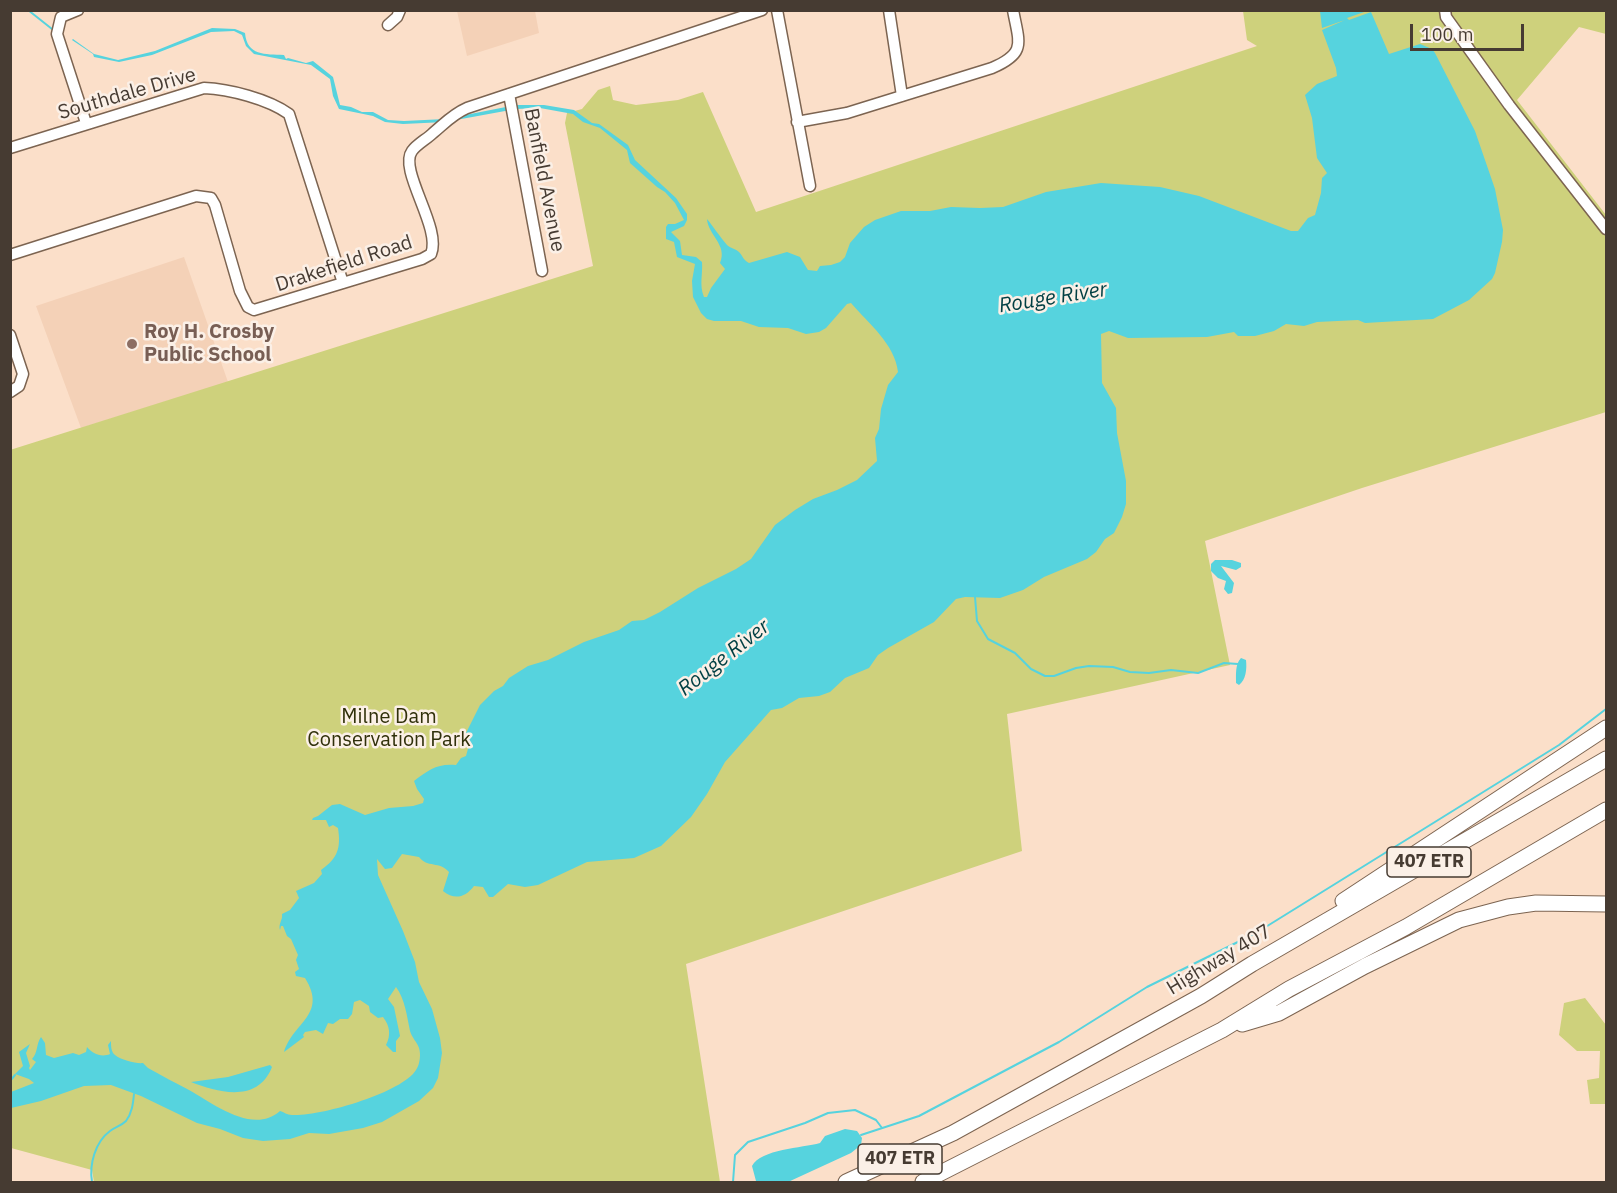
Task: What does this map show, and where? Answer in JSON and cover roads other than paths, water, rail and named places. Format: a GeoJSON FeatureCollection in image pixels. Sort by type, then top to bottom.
{"type":"FeatureCollection","features":[{"type":"Feature","properties":{"kind":"highway"},"geometry":{"type":"LineString","coordinates":[[1251,964],[1373,880],[1606,728]]}},
{"type":"Feature","properties":{"kind":"highway","name":"Highway 407"},"geometry":{"type":"LineString","coordinates":[[846,1182],[953,1133],[1201,996],[1251,964],[1606,759]]}},
{"type":"Feature","properties":{"kind":"highway","name":"407 ETR"},"geometry":{"type":"LineString","coordinates":[[923,1182],[1222,1030],[1289,989],[1406,927],[1606,810]]}},
{"type":"Feature","properties":{"kind":"highway"},"geometry":{"type":"LineString","coordinates":[[1222,1030],[1279,1013],[1365,966],[1459,920],[1508,907],[1536,903],[1606,904]]}},
{"type":"Feature","properties":{"kind":"street"},"geometry":{"type":"LineString","coordinates":[[78,10],[59,19],[57,34],[86,123]]}},
{"type":"Feature","properties":{"kind":"street"},"geometry":{"type":"LineString","coordinates":[[388,25],[397,17],[400,10]]}},
{"type":"Feature","properties":{"kind":"street","name":"Drakefield Road"},"geometry":{"type":"LineString","coordinates":[[10,255],[196,196],[204,196],[211,198],[215,205],[240,291],[248,307],[254,310],[263,308],[343,283],[431,254],[432,235],[411,171],[410,153],[458,112],[762,10]]}},
{"type":"Feature","properties":{"kind":"street"},"geometry":{"type":"LineString","coordinates":[[777,10],[810,186]]}},
{"type":"Feature","properties":{"kind":"street"},"geometry":{"type":"LineString","coordinates":[[889,10],[903,96]]}},
{"type":"Feature","properties":{"kind":"street"},"geometry":{"type":"LineString","coordinates":[[797,122],[846,113],[992,68],[1011,60],[1017,51],[1018,44],[1013,10]]}},
{"type":"Feature","properties":{"kind":"street"},"geometry":{"type":"LineString","coordinates":[[1445,10],[1446,17],[1509,105],[1606,229]]}},
{"type":"Feature","properties":{"kind":"street","name":"Southdale Drive"},"geometry":{"type":"LineString","coordinates":[[10,148],[204,88],[219,88],[277,106],[288,114],[343,283]]}},
{"type":"Feature","properties":{"kind":"street","name":"Banfield Avenue"},"geometry":{"type":"LineString","coordinates":[[509,94],[542,271]]}},
{"type":"Feature","properties":{"kind":"street"},"geometry":{"type":"LineString","coordinates":[[10,335],[23,374],[19,387],[10,392]]}},
{"type":"Feature","properties":{"kind":"water","name":"Rouge River"},"geometry":{"type":"Polygon","coordinates":[[[1320,11],[1367,11],[1347,18],[1349,20],[1371,12],[1389,54],[1420,44],[1432,49],[1435,53],[1475,131],[1495,189],[1503,230],[1495,273],[1492,279],[1469,300],[1433,319],[1365,323],[1358,320],[1317,322],[1304,326],[1286,324],[1274,331],[1255,336],[1238,336],[1234,332],[1207,337],[1128,338],[1109,331],[1101,334],[1102,383],[1116,408],[1117,433],[1126,481],[1126,504],[1114,533],[1105,539],[1096,552],[1087,559],[1044,577],[1023,590],[1000,598],[956,599],[934,622],[888,648],[878,655],[869,668],[845,678],[830,692],[819,696],[799,698],[782,708],[771,710],[725,762],[691,817],[661,846],[634,858],[587,862],[538,885],[525,887],[508,884],[493,897],[489,897],[483,887],[474,886],[463,895],[455,897],[447,894],[443,891],[449,872],[419,857],[402,854],[392,868],[385,869],[377,859],[378,875],[403,931],[415,962],[419,982],[432,1009],[442,1053],[438,1078],[433,1088],[419,1101],[382,1122],[329,1134],[309,1133],[290,1139],[263,1141],[243,1138],[197,1123],[141,1096],[111,1085],[84,1086],[41,1101],[11,1108],[11,1092],[34,1083],[15,1074],[23,1066],[19,1052],[30,1044],[26,1053],[30,1070],[36,1062],[32,1059],[41,1037],[45,1043],[46,1055],[54,1058],[73,1053],[79,1055],[86,1052],[87,1047],[97,1054],[107,1055],[110,1054],[108,1045],[111,1041],[112,1051],[118,1057],[143,1063],[148,1068],[222,1109],[246,1119],[269,1118],[280,1111],[290,1115],[304,1115],[339,1108],[377,1095],[408,1079],[417,1068],[420,1050],[411,1033],[404,1003],[396,987],[388,999],[394,1007],[400,1036],[396,1041],[396,1052],[386,1045],[389,1034],[383,1017],[378,1018],[370,1012],[369,1006],[360,1000],[354,1002],[352,1014],[348,1019],[340,1019],[333,1024],[328,1023],[323,1034],[316,1030],[305,1032],[304,1037],[284,1052],[288,1042],[311,1010],[313,1001],[305,978],[296,976],[295,972],[299,969],[296,960],[298,955],[283,926],[280,930],[282,914],[290,910],[299,898],[296,891],[314,883],[322,874],[321,870],[335,857],[339,841],[338,828],[333,825],[329,827],[326,820],[312,820],[313,818],[332,805],[340,804],[365,815],[389,808],[423,803],[424,799],[414,781],[434,768],[456,765],[461,758],[466,756],[469,745],[466,742],[466,733],[480,705],[509,678],[528,666],[619,630],[632,621],[644,620],[698,588],[736,569],[751,559],[775,525],[795,510],[813,499],[857,480],[877,461],[875,438],[879,429],[881,409],[888,385],[898,372],[892,352],[886,343],[851,303],[847,304],[826,328],[819,332],[806,334],[788,328],[759,327],[741,321],[707,319],[701,313],[693,297],[692,281],[695,264],[677,257],[674,242],[666,239],[668,224],[684,220],[675,203],[630,163],[627,150],[600,128],[583,122],[573,114],[540,108],[516,109],[445,122],[403,124],[385,122],[373,116],[339,109],[333,96],[330,79],[311,65],[254,54],[246,46],[242,35],[234,31],[211,32],[152,55],[119,62],[94,57],[73,39],[94,54],[118,60],[155,51],[212,28],[235,29],[245,33],[246,41],[253,50],[284,55],[286,59],[306,63],[313,61],[333,77],[340,105],[362,112],[373,112],[388,120],[445,119],[516,105],[544,105],[574,110],[592,123],[599,124],[628,145],[635,160],[676,198],[687,214],[687,220],[684,226],[671,232],[680,241],[682,255],[696,257],[702,262],[702,288],[704,297],[707,297],[725,269],[720,263],[722,257],[720,245],[707,219],[727,245],[738,251],[749,263],[787,252],[800,257],[808,270],[817,271],[820,266],[840,262],[845,257],[850,243],[864,227],[875,220],[901,211],[930,211],[951,207],[1003,207],[1046,192],[1101,183],[1160,187],[1199,196],[1291,231],[1298,231],[1308,218],[1315,215],[1321,193],[1322,178],[1327,173],[1317,158],[1312,118],[1305,95],[1317,84],[1337,76],[1322,30],[1345,20],[1322,28],[1320,11]]]}},
{"type":"Feature","properties":{"kind":"water"},"geometry":{"type":"Polygon","coordinates":[[[1215,560],[1232,560],[1241,563],[1241,567],[1236,570],[1221,566],[1234,583],[1232,593],[1228,594],[1224,589],[1226,581],[1218,578],[1211,571],[1211,564],[1215,560]]]}},
{"type":"Feature","properties":{"kind":"water"},"geometry":{"type":"Polygon","coordinates":[[[1241,658],[1246,660],[1246,671],[1239,685],[1236,683],[1236,670],[1241,658]]]}},
{"type":"Feature","properties":{"kind":"water"},"geometry":{"type":"Polygon","coordinates":[[[270,1065],[272,1067],[266,1078],[248,1090],[225,1092],[191,1082],[228,1077],[270,1065]]]}},
{"type":"Feature","properties":{"kind":"water"},"geometry":{"type":"Polygon","coordinates":[[[845,1129],[857,1131],[862,1138],[861,1145],[851,1153],[788,1182],[756,1181],[752,1166],[757,1160],[783,1150],[820,1143],[825,1136],[845,1129]]]}},
{"type":"Feature","properties":{"kind":"waterway"},"geometry":{"type":"LineString","coordinates":[[28,10],[52,29]]}},
{"type":"Feature","properties":{"kind":"waterway"},"geometry":{"type":"LineString","coordinates":[[975,597],[977,621],[988,639],[1015,653],[1031,669],[1045,676],[1054,676],[1089,666],[1113,667],[1130,672],[1149,673],[1171,670],[1198,673],[1224,663],[1238,664]]}},
{"type":"Feature","properties":{"kind":"waterway"},"geometry":{"type":"LineString","coordinates":[[861,1135],[919,1116],[1059,1042],[1147,987],[1256,933],[1559,745],[1606,709]]}},
{"type":"Feature","properties":{"kind":"waterway"},"geometry":{"type":"LineString","coordinates":[[10,1081],[15,1075]]}},
{"type":"Feature","properties":{"kind":"waterway"},"geometry":{"type":"LineString","coordinates":[[92,1182],[91,1168],[97,1147],[105,1136],[126,1121],[131,1112],[134,1094]]}},
{"type":"Feature","properties":{"kind":"waterway"},"geometry":{"type":"LineString","coordinates":[[733,1182],[735,1155],[748,1142],[828,1113],[855,1110],[876,1120],[882,1128]]}},
{"type":"Feature","properties":{"kind":"place","name":"Roy H. Crosby Public School"},"geometry":{"type":"Point","coordinates":[132,344]}},
{"type":"Feature","properties":{"kind":"park label","name":"Milne Dam Conservation Park"},"geometry":{"type":"Point","coordinates":[389,728]}}]}
